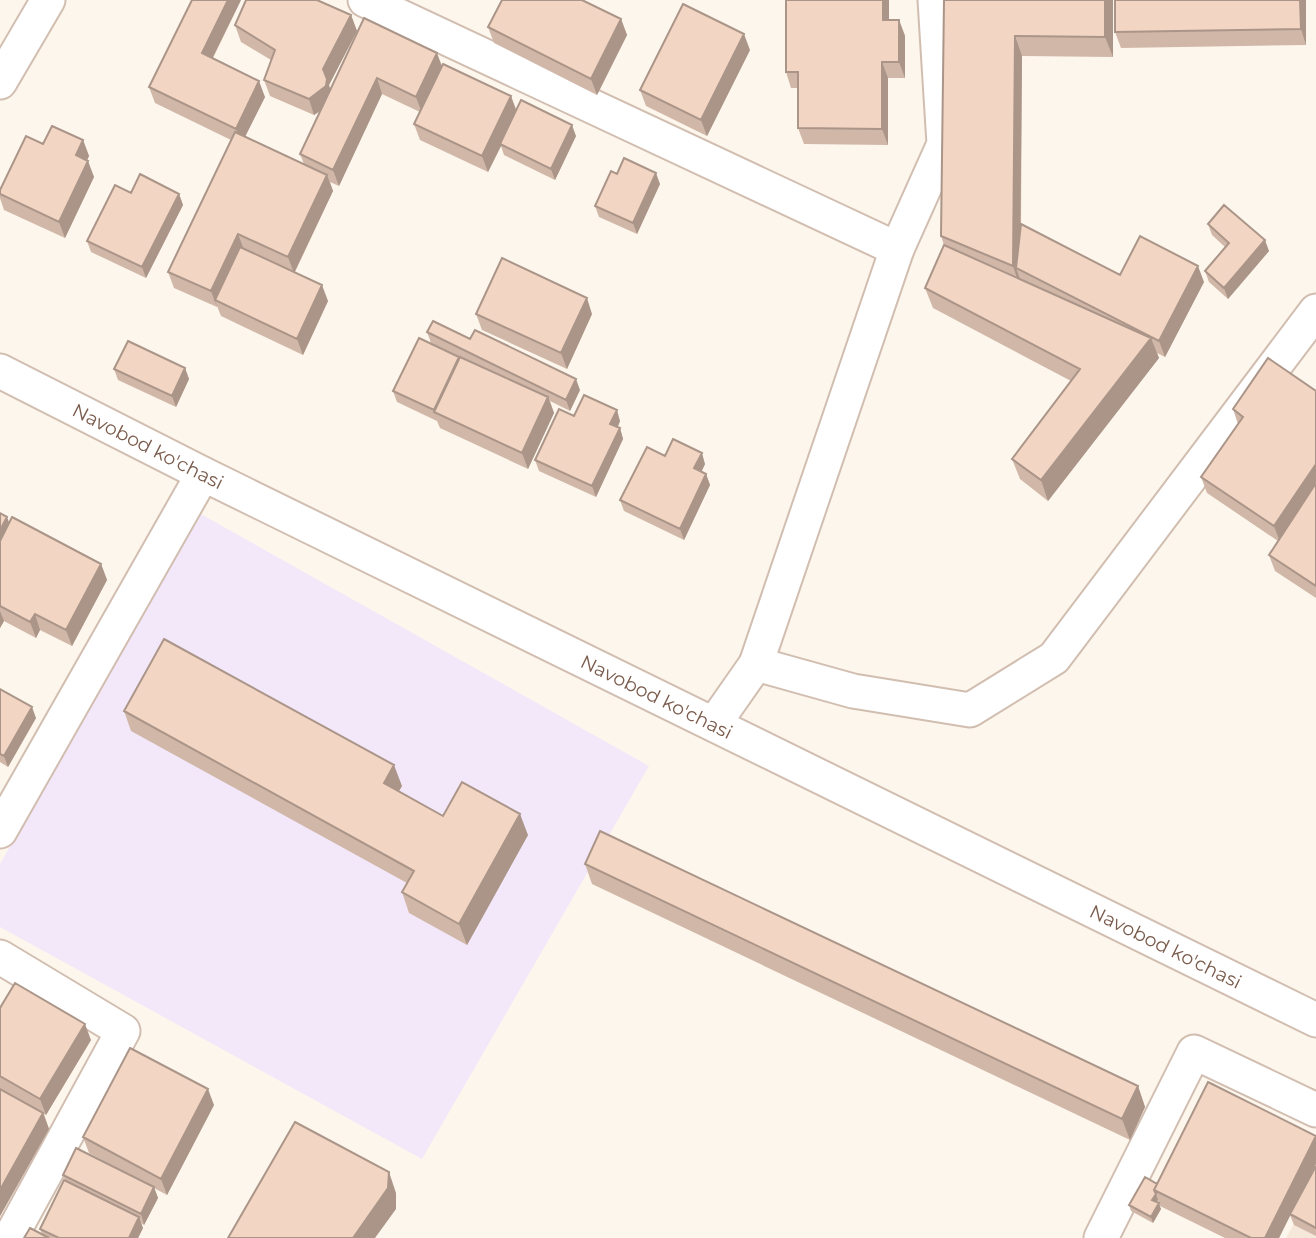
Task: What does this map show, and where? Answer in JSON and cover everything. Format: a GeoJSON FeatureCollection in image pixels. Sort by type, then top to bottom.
{"type":"FeatureCollection","features":[{"type":"Feature","properties":{"kind":"street"},"geometry":{"type":"LineString","coordinates":[[0,82],[48,0]]}},
{"type":"Feature","properties":{"kind":"street"},"geometry":{"type":"LineString","coordinates":[[365,0],[897,249]]}},
{"type":"Feature","properties":{"kind":"street"},"geometry":{"type":"LineString","coordinates":[[714,724],[756,664],[897,249],[943,144],[935,0]]}},
{"type":"Feature","properties":{"kind":"street"},"geometry":{"type":"LineString","coordinates":[[756,664],[853,691],[970,710],[1054,658],[1316,311]]}},
{"type":"Feature","properties":{"kind":"street","name":"Navobod ko'chasi"},"geometry":{"type":"LineString","coordinates":[[0,371],[203,474],[1316,1020]]}},
{"type":"Feature","properties":{"kind":"street"},"geometry":{"type":"LineString","coordinates":[[0,831],[203,474]]}},
{"type":"Feature","properties":{"kind":"street"},"geometry":{"type":"LineString","coordinates":[[0,957],[123,1031],[10,1238]]}},
{"type":"Feature","properties":{"kind":"street"},"geometry":{"type":"LineString","coordinates":[[1101,1238],[1194,1052],[1316,1110]]}},
{"type":"Feature","properties":{"kind":"shaded area"},"geometry":{"type":"Polygon","coordinates":[[[199,513],[649,766],[422,1159],[0,927],[0,864],[199,513]]]}},
{"type":"Feature","properties":{"kind":"shaded area"},"geometry":{"type":"Polygon","coordinates":[[[1316,1184],[1316,1238],[1286,1238],[1316,1184]]]}},
{"type":"Feature","properties":{"kind":"building"},"geometry":{"type":"Polygon","coordinates":[[[192,0],[228,0],[202,53],[259,81],[236,129],[149,87],[192,0]]]}},
{"type":"Feature","properties":{"kind":"building"},"geometry":{"type":"Polygon","coordinates":[[[246,0],[317,0],[351,15],[323,69],[327,79],[326,86],[309,99],[264,80],[275,50],[235,25],[246,0]]]}},
{"type":"Feature","properties":{"kind":"building"},"geometry":{"type":"Polygon","coordinates":[[[502,0],[582,0],[621,19],[591,79],[488,27],[502,0]]]}},
{"type":"Feature","properties":{"kind":"building"},"geometry":{"type":"Polygon","coordinates":[[[786,0],[883,0],[883,20],[899,20],[899,62],[882,62],[882,129],[798,128],[798,72],[786,72],[786,0]]]}},
{"type":"Feature","properties":{"kind":"building"},"geometry":{"type":"Polygon","coordinates":[[[944,0],[1105,0],[1105,37],[1015,36],[1013,266],[941,236],[944,0]]]}},
{"type":"Feature","properties":{"kind":"building"},"geometry":{"type":"Polygon","coordinates":[[[1115,0],[1300,0],[1301,29],[1115,32],[1115,0]]]}},
{"type":"Feature","properties":{"kind":"building"},"geometry":{"type":"Polygon","coordinates":[[[683,4],[744,34],[701,120],[640,90],[683,4]]]}},
{"type":"Feature","properties":{"kind":"building"},"geometry":{"type":"Polygon","coordinates":[[[364,18],[437,53],[416,97],[377,78],[333,170],[300,154],[364,18]]]}},
{"type":"Feature","properties":{"kind":"building"},"geometry":{"type":"Polygon","coordinates":[[[443,64],[511,96],[482,156],[414,124],[443,64]]]}},
{"type":"Feature","properties":{"kind":"building"},"geometry":{"type":"Polygon","coordinates":[[[521,100],[572,125],[551,169],[500,144],[521,100]]]}},
{"type":"Feature","properties":{"kind":"building"},"geometry":{"type":"Polygon","coordinates":[[[52,126],[83,140],[76,155],[88,161],[59,222],[0,194],[26,136],[43,144],[52,126]]]}},
{"type":"Feature","properties":{"kind":"building"},"geometry":{"type":"Polygon","coordinates":[[[235,132],[327,175],[288,257],[238,234],[211,291],[168,272],[235,132]]]}},
{"type":"Feature","properties":{"kind":"building"},"geometry":{"type":"Polygon","coordinates":[[[624,158],[656,173],[633,223],[595,206],[611,171],[617,174],[624,158]]]}},
{"type":"Feature","properties":{"kind":"building"},"geometry":{"type":"Polygon","coordinates":[[[140,174],[179,194],[142,267],[87,241],[115,185],[131,193],[140,174]]]}},
{"type":"Feature","properties":{"kind":"building"},"geometry":{"type":"Polygon","coordinates":[[[1224,205],[1265,240],[1224,288],[1205,271],[1229,243],[1208,224],[1224,205]]]}},
{"type":"Feature","properties":{"kind":"building"},"geometry":{"type":"Polygon","coordinates":[[[1021,224],[1120,275],[1140,236],[1198,266],[1159,341],[1016,268],[1021,224]]]}},
{"type":"Feature","properties":{"kind":"building"},"geometry":{"type":"Polygon","coordinates":[[[944,245],[1151,338],[1041,480],[1012,459],[1080,369],[925,288],[944,245]]]}},
{"type":"Feature","properties":{"kind":"building"},"geometry":{"type":"Polygon","coordinates":[[[240,247],[322,285],[297,339],[215,300],[240,247]]]}},
{"type":"Feature","properties":{"kind":"building"},"geometry":{"type":"Polygon","coordinates":[[[502,258],[587,298],[561,353],[476,314],[502,258]]]}},
{"type":"Feature","properties":{"kind":"building"},"geometry":{"type":"Polygon","coordinates":[[[433,321],[470,339],[475,330],[576,379],[566,400],[427,332],[433,321]]]}},
{"type":"Feature","properties":{"kind":"building"},"geometry":{"type":"Polygon","coordinates":[[[419,338],[459,357],[434,410],[393,391],[419,338]]]}},
{"type":"Feature","properties":{"kind":"building"},"geometry":{"type":"Polygon","coordinates":[[[128,341],[185,368],[172,396],[114,369],[128,341]]]}},
{"type":"Feature","properties":{"kind":"building"},"geometry":{"type":"Polygon","coordinates":[[[460,357],[548,397],[522,453],[434,412],[460,357]]]}},
{"type":"Feature","properties":{"kind":"building"},"geometry":{"type":"Polygon","coordinates":[[[1268,358],[1316,391],[1316,464],[1274,526],[1201,477],[1243,417],[1233,409],[1268,358]]]}},
{"type":"Feature","properties":{"kind":"building"},"geometry":{"type":"Polygon","coordinates":[[[584,395],[617,410],[610,424],[620,428],[592,486],[535,460],[559,409],[574,416],[584,395]]]}},
{"type":"Feature","properties":{"kind":"building"},"geometry":{"type":"Polygon","coordinates":[[[673,439],[702,453],[694,468],[706,474],[680,529],[620,500],[647,447],[665,456],[673,439]]]}},
{"type":"Feature","properties":{"kind":"building"},"geometry":{"type":"Polygon","coordinates":[[[1316,483],[1316,586],[1269,555],[1316,483]]]}},
{"type":"Feature","properties":{"kind":"building"},"geometry":{"type":"Polygon","coordinates":[[[0,513],[7,517],[0,530],[0,513]]]}},
{"type":"Feature","properties":{"kind":"building"},"geometry":{"type":"Polygon","coordinates":[[[12,517],[101,564],[66,630],[35,614],[30,622],[0,606],[0,541],[12,517]]]}},
{"type":"Feature","properties":{"kind":"building"},"geometry":{"type":"Polygon","coordinates":[[[164,639],[394,765],[384,783],[443,816],[462,782],[520,814],[459,924],[402,892],[414,871],[124,711],[164,639]]]}},
{"type":"Feature","properties":{"kind":"building"},"geometry":{"type":"Polygon","coordinates":[[[0,689],[32,707],[4,756],[0,754],[0,689]]]}},
{"type":"Feature","properties":{"kind":"building"},"geometry":{"type":"Polygon","coordinates":[[[600,831],[1138,1086],[1122,1119],[585,864],[600,831]]]}},
{"type":"Feature","properties":{"kind":"building"},"geometry":{"type":"Polygon","coordinates":[[[15,983],[85,1024],[40,1099],[0,1076],[0,1008],[15,983]]]}},
{"type":"Feature","properties":{"kind":"building"},"geometry":{"type":"Polygon","coordinates":[[[130,1048],[208,1089],[161,1179],[83,1137],[130,1048]]]}},
{"type":"Feature","properties":{"kind":"building"},"geometry":{"type":"Polygon","coordinates":[[[1208,1082],[1316,1136],[1265,1238],[1251,1238],[1154,1190],[1208,1082]]]}},
{"type":"Feature","properties":{"kind":"building"},"geometry":{"type":"Polygon","coordinates":[[[0,1089],[43,1113],[0,1190],[0,1089]]]}},
{"type":"Feature","properties":{"kind":"building"},"geometry":{"type":"Polygon","coordinates":[[[295,1122],[389,1172],[388,1188],[353,1238],[228,1238],[295,1122]]]}},
{"type":"Feature","properties":{"kind":"building"},"geometry":{"type":"Polygon","coordinates":[[[76,1148],[154,1187],[141,1214],[63,1175],[76,1148]]]}},
{"type":"Feature","properties":{"kind":"building"},"geometry":{"type":"Polygon","coordinates":[[[1316,1166],[1316,1228],[1290,1214],[1316,1166]]]}},
{"type":"Feature","properties":{"kind":"building"},"geometry":{"type":"Polygon","coordinates":[[[1145,1177],[1157,1184],[1152,1200],[1159,1203],[1151,1217],[1129,1205],[1145,1177]]]}},
{"type":"Feature","properties":{"kind":"building"},"geometry":{"type":"Polygon","coordinates":[[[64,1180],[139,1217],[129,1238],[59,1238],[40,1229],[64,1180]]]}},
{"type":"Feature","properties":{"kind":"building"},"geometry":{"type":"Polygon","coordinates":[[[30,1228],[49,1238],[24,1238],[30,1228]]]}}]}
